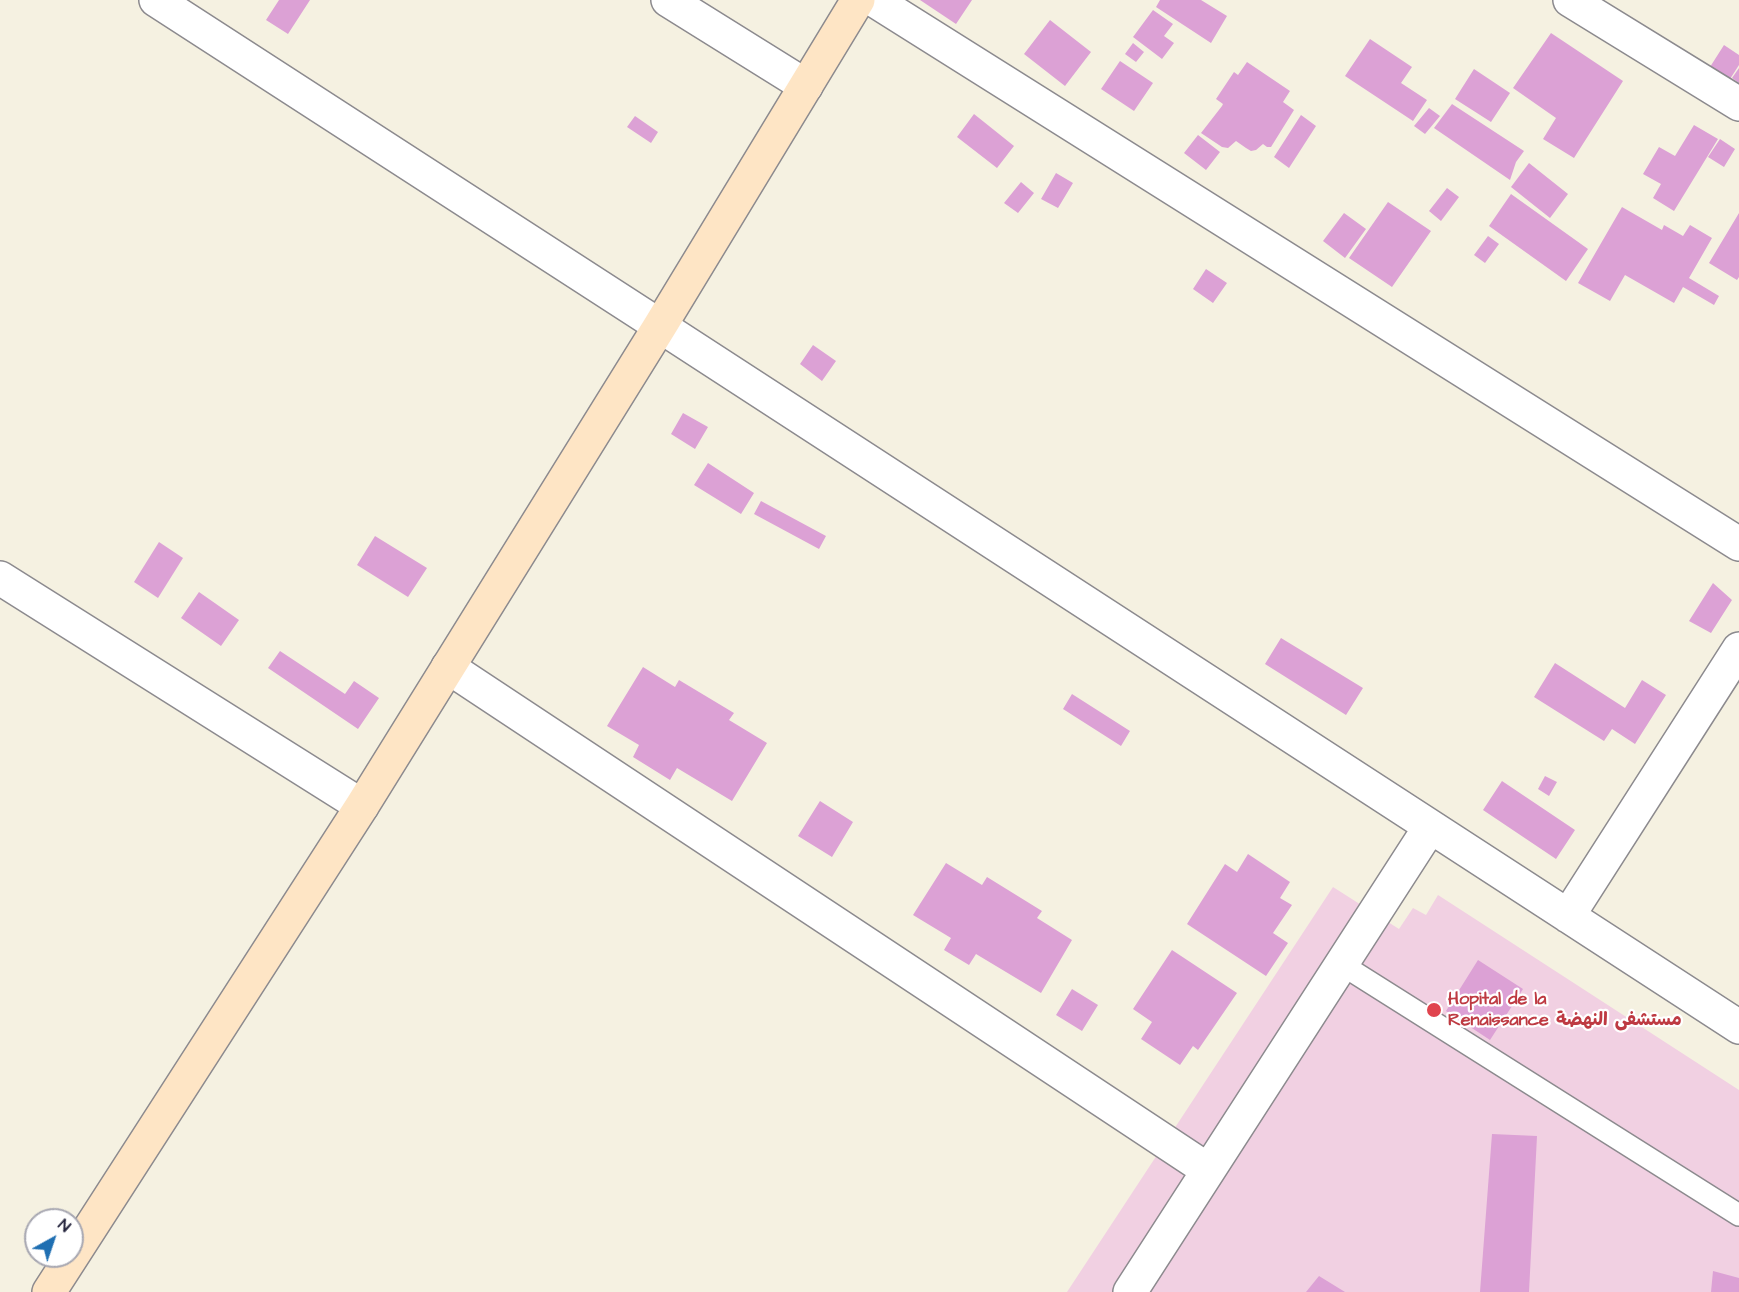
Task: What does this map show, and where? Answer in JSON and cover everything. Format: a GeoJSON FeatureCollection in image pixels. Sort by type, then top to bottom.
{"type":"FeatureCollection","features":[{"type":"Feature","properties":{"kind":"street"},"geometry":{"type":"LineString","coordinates":[[156,0],[1739,1027]]}},
{"type":"Feature","properties":{"kind":"street"},"geometry":{"type":"LineString","coordinates":[[668,0],[806,86]]}},
{"type":"Feature","properties":{"kind":"street"},"geometry":{"type":"LineString","coordinates":[[49,1292],[362,806],[660,326],[858,0]]}},
{"type":"Feature","properties":{"kind":"street"},"geometry":{"type":"LineString","coordinates":[[874,0],[1739,544]]}},
{"type":"Feature","properties":{"kind":"street"},"geometry":{"type":"LineString","coordinates":[[1570,0],[1739,104]]}},
{"type":"Feature","properties":{"kind":"street"},"geometry":{"type":"LineString","coordinates":[[0,578],[362,806]]}},
{"type":"Feature","properties":{"kind":"street"},"geometry":{"type":"LineString","coordinates":[[1568,916],[1739,649]]}},
{"type":"Feature","properties":{"kind":"street"},"geometry":{"type":"LineString","coordinates":[[448,667],[1208,1170]]}},
{"type":"Feature","properties":{"kind":"street"},"geometry":{"type":"LineString","coordinates":[[1130,1292],[1430,827]]}},
{"type":"Feature","properties":{"kind":"lane"},"geometry":{"type":"LineString","coordinates":[[1341,964],[1739,1215]]}},
{"type":"Feature","properties":{"kind":"shaded area","name":"Hopital de la Renaissance مستشفى النهضة"},"geometry":{"type":"Polygon","coordinates":[[[1333,887],[1399,929],[1413,908],[1426,915],[1438,895],[1739,1090],[1739,1292],[1067,1292],[1333,887]]]}},
{"type":"Feature","properties":{"kind":"building"},"geometry":{"type":"Polygon","coordinates":[[[279,0],[310,0],[288,34],[266,20],[279,0]]]}},
{"type":"Feature","properties":{"kind":"building"},"geometry":{"type":"Polygon","coordinates":[[[920,0],[972,0],[956,24],[920,0]]]}},
{"type":"Feature","properties":{"kind":"building"},"geometry":{"type":"Polygon","coordinates":[[[1160,0],[1201,0],[1227,16],[1211,43],[1156,7],[1160,0]]]}},
{"type":"Feature","properties":{"kind":"building"},"geometry":{"type":"Polygon","coordinates":[[[1153,10],[1173,24],[1164,36],[1174,43],[1162,59],[1133,37],[1153,10]]]}},
{"type":"Feature","properties":{"kind":"building"},"geometry":{"type":"Polygon","coordinates":[[[1050,20],[1091,52],[1065,86],[1024,54],[1050,20]]]}},
{"type":"Feature","properties":{"kind":"building"},"geometry":{"type":"Polygon","coordinates":[[[1551,33],[1623,81],[1574,158],[1543,139],[1556,118],[1513,88],[1551,33]]]}},
{"type":"Feature","properties":{"kind":"building"},"geometry":{"type":"Polygon","coordinates":[[[1370,39],[1412,67],[1401,83],[1427,100],[1413,121],[1345,76],[1370,39]]]}},
{"type":"Feature","properties":{"kind":"building"},"geometry":{"type":"Polygon","coordinates":[[[1133,43],[1144,52],[1136,62],[1125,54],[1133,43]]]}},
{"type":"Feature","properties":{"kind":"building"},"geometry":{"type":"Polygon","coordinates":[[[1724,45],[1739,55],[1739,65],[1730,79],[1710,67],[1724,45]]]}},
{"type":"Feature","properties":{"kind":"building"},"geometry":{"type":"Polygon","coordinates":[[[1120,61],[1153,83],[1134,111],[1101,89],[1120,61]]]}},
{"type":"Feature","properties":{"kind":"building"},"geometry":{"type":"Polygon","coordinates":[[[1247,62],[1290,91],[1283,102],[1294,110],[1271,147],[1263,144],[1251,151],[1236,141],[1228,148],[1222,147],[1201,133],[1223,104],[1216,99],[1234,72],[1238,75],[1247,62]]]}},
{"type":"Feature","properties":{"kind":"building"},"geometry":{"type":"Polygon","coordinates":[[[1739,68],[1739,83],[1732,78],[1739,68]]]}},
{"type":"Feature","properties":{"kind":"building"},"geometry":{"type":"Polygon","coordinates":[[[1474,69],[1510,93],[1491,122],[1455,99],[1474,69]]]}},
{"type":"Feature","properties":{"kind":"building"},"geometry":{"type":"Polygon","coordinates":[[[1452,104],[1524,151],[1516,162],[1510,180],[1434,128],[1452,104]]]}},
{"type":"Feature","properties":{"kind":"building"},"geometry":{"type":"Polygon","coordinates":[[[1429,108],[1440,116],[1425,134],[1414,126],[1429,108]]]}},
{"type":"Feature","properties":{"kind":"building"},"geometry":{"type":"Polygon","coordinates":[[[974,114],[1014,146],[997,168],[957,137],[974,114]]]}},
{"type":"Feature","properties":{"kind":"building"},"geometry":{"type":"Polygon","coordinates":[[[1301,115],[1316,126],[1289,168],[1274,157],[1301,115]]]}},
{"type":"Feature","properties":{"kind":"building"},"geometry":{"type":"Polygon","coordinates":[[[635,116],[658,132],[651,143],[627,127],[635,116]]]}},
{"type":"Feature","properties":{"kind":"building"},"geometry":{"type":"Polygon","coordinates":[[[1694,125],[1718,139],[1674,211],[1653,198],[1661,184],[1643,174],[1659,147],[1675,156],[1694,125]]]}},
{"type":"Feature","properties":{"kind":"building"},"geometry":{"type":"Polygon","coordinates":[[[1198,135],[1220,152],[1206,170],[1184,153],[1198,135]]]}},
{"type":"Feature","properties":{"kind":"building"},"geometry":{"type":"Polygon","coordinates":[[[1720,139],[1735,149],[1724,167],[1708,157],[1720,139]]]}},
{"type":"Feature","properties":{"kind":"building"},"geometry":{"type":"Polygon","coordinates":[[[1529,163],[1568,194],[1550,218],[1511,187],[1529,163]]]}},
{"type":"Feature","properties":{"kind":"building"},"geometry":{"type":"Polygon","coordinates":[[[1056,173],[1073,183],[1058,208],[1041,199],[1056,173]]]}},
{"type":"Feature","properties":{"kind":"building"},"geometry":{"type":"Polygon","coordinates":[[[1021,182],[1034,193],[1018,213],[1004,203],[1021,182]]]}},
{"type":"Feature","properties":{"kind":"building"},"geometry":{"type":"Polygon","coordinates":[[[1447,188],[1459,197],[1441,221],[1429,211],[1447,188]]]}},
{"type":"Feature","properties":{"kind":"building"},"geometry":{"type":"Polygon","coordinates":[[[1511,194],[1588,249],[1566,281],[1489,226],[1511,194]]]}},
{"type":"Feature","properties":{"kind":"building"},"geometry":{"type":"Polygon","coordinates":[[[1388,202],[1431,231],[1392,287],[1349,258],[1388,202]]]}},
{"type":"Feature","properties":{"kind":"building"},"geometry":{"type":"Polygon","coordinates":[[[1622,207],[1662,230],[1664,225],[1683,236],[1690,225],[1712,238],[1689,278],[1719,296],[1714,305],[1683,287],[1674,303],[1625,275],[1610,301],[1578,283],[1622,207]]]}},
{"type":"Feature","properties":{"kind":"building"},"geometry":{"type":"Polygon","coordinates":[[[1344,213],[1366,229],[1345,258],[1323,241],[1344,213]]]}},
{"type":"Feature","properties":{"kind":"building"},"geometry":{"type":"Polygon","coordinates":[[[1739,213],[1739,277],[1737,280],[1709,263],[1739,213]]]}},
{"type":"Feature","properties":{"kind":"building"},"geometry":{"type":"Polygon","coordinates":[[[1488,236],[1499,244],[1485,263],[1474,255],[1488,236]]]}},
{"type":"Feature","properties":{"kind":"building"},"geometry":{"type":"Polygon","coordinates":[[[1206,269],[1227,283],[1213,303],[1193,289],[1206,269]]]}},
{"type":"Feature","properties":{"kind":"building"},"geometry":{"type":"Polygon","coordinates":[[[813,345],[836,361],[822,381],[800,364],[813,345]]]}},
{"type":"Feature","properties":{"kind":"building"},"geometry":{"type":"Polygon","coordinates":[[[683,413],[708,427],[695,449],[671,434],[683,413]]]}},
{"type":"Feature","properties":{"kind":"building"},"geometry":{"type":"Polygon","coordinates":[[[708,463],[754,493],[741,514],[694,485],[708,463]]]}},
{"type":"Feature","properties":{"kind":"building"},"geometry":{"type":"Polygon","coordinates":[[[761,501],[826,536],[819,549],[754,514],[761,501]]]}},
{"type":"Feature","properties":{"kind":"building"},"geometry":{"type":"Polygon","coordinates":[[[375,536],[427,568],[408,597],[357,565],[375,536]]]}},
{"type":"Feature","properties":{"kind":"building"},"geometry":{"type":"Polygon","coordinates":[[[159,542],[183,558],[158,598],[134,582],[159,542]]]}},
{"type":"Feature","properties":{"kind":"building"},"geometry":{"type":"Polygon","coordinates":[[[1713,583],[1732,600],[1711,633],[1689,621],[1713,583]]]}},
{"type":"Feature","properties":{"kind":"building"},"geometry":{"type":"Polygon","coordinates":[[[199,592],[239,620],[221,646],[181,618],[199,592]]]}},
{"type":"Feature","properties":{"kind":"building"},"geometry":{"type":"Polygon","coordinates":[[[1281,638],[1363,688],[1346,715],[1265,664],[1281,638]]]}},
{"type":"Feature","properties":{"kind":"building"},"geometry":{"type":"Polygon","coordinates":[[[280,651],[345,694],[354,681],[379,698],[358,729],[268,668],[280,651]]]}},
{"type":"Feature","properties":{"kind":"building"},"geometry":{"type":"Polygon","coordinates":[[[1555,663],[1625,708],[1642,680],[1666,695],[1635,744],[1612,729],[1604,741],[1534,697],[1555,663]]]}},
{"type":"Feature","properties":{"kind":"building"},"geometry":{"type":"Polygon","coordinates":[[[643,667],[675,687],[679,680],[734,713],[729,720],[767,743],[732,801],[677,768],[670,780],[633,757],[639,745],[607,726],[643,667]]]}},
{"type":"Feature","properties":{"kind":"building"},"geometry":{"type":"Polygon","coordinates":[[[1072,694],[1130,731],[1121,746],[1063,709],[1072,694]]]}},
{"type":"Feature","properties":{"kind":"building"},"geometry":{"type":"Polygon","coordinates":[[[1545,776],[1557,782],[1549,796],[1538,789],[1545,776]]]}},
{"type":"Feature","properties":{"kind":"building"},"geometry":{"type":"Polygon","coordinates":[[[1502,781],[1575,830],[1556,859],[1483,810],[1502,781]]]}},
{"type":"Feature","properties":{"kind":"building"},"geometry":{"type":"Polygon","coordinates":[[[820,801],[853,822],[832,857],[798,836],[820,801]]]}},
{"type":"Feature","properties":{"kind":"building"},"geometry":{"type":"Polygon","coordinates":[[[1248,854],[1290,882],[1280,898],[1292,905],[1273,933],[1288,943],[1266,976],[1187,924],[1225,864],[1237,872],[1248,854]]]}},
{"type":"Feature","properties":{"kind":"building"},"geometry":{"type":"Polygon","coordinates":[[[946,863],[982,885],[987,877],[1042,911],[1037,918],[1072,940],[1041,993],[976,954],[969,965],[944,950],[951,938],[913,915],[946,863]]]}},
{"type":"Feature","properties":{"kind":"building"},"geometry":{"type":"Polygon","coordinates":[[[1172,950],[1237,993],[1198,1050],[1193,1046],[1180,1065],[1141,1039],[1152,1022],[1133,1009],[1172,950]]]}},
{"type":"Feature","properties":{"kind":"building"},"geometry":{"type":"Polygon","coordinates":[[[1478,960],[1523,989],[1490,1040],[1446,1011],[1478,960]]]}},
{"type":"Feature","properties":{"kind":"building"},"geometry":{"type":"Polygon","coordinates":[[[1072,989],[1098,1005],[1082,1031],[1056,1015],[1072,989]]]}},
{"type":"Feature","properties":{"kind":"building"},"geometry":{"type":"Polygon","coordinates":[[[1492,1134],[1537,1136],[1529,1292],[1480,1292],[1492,1134]]]}},
{"type":"Feature","properties":{"kind":"building"},"geometry":{"type":"Polygon","coordinates":[[[1713,1271],[1739,1278],[1739,1292],[1711,1292],[1713,1271]]]}},
{"type":"Feature","properties":{"kind":"building"},"geometry":{"type":"Polygon","coordinates":[[[1319,1276],[1345,1292],[1306,1292],[1319,1276]]]}},
{"type":"Feature","properties":{"kind":"place","name":"Hopital de la Renaissance مستشفى النهضة"},"geometry":{"type":"Point","coordinates":[1434,1010]}}]}
